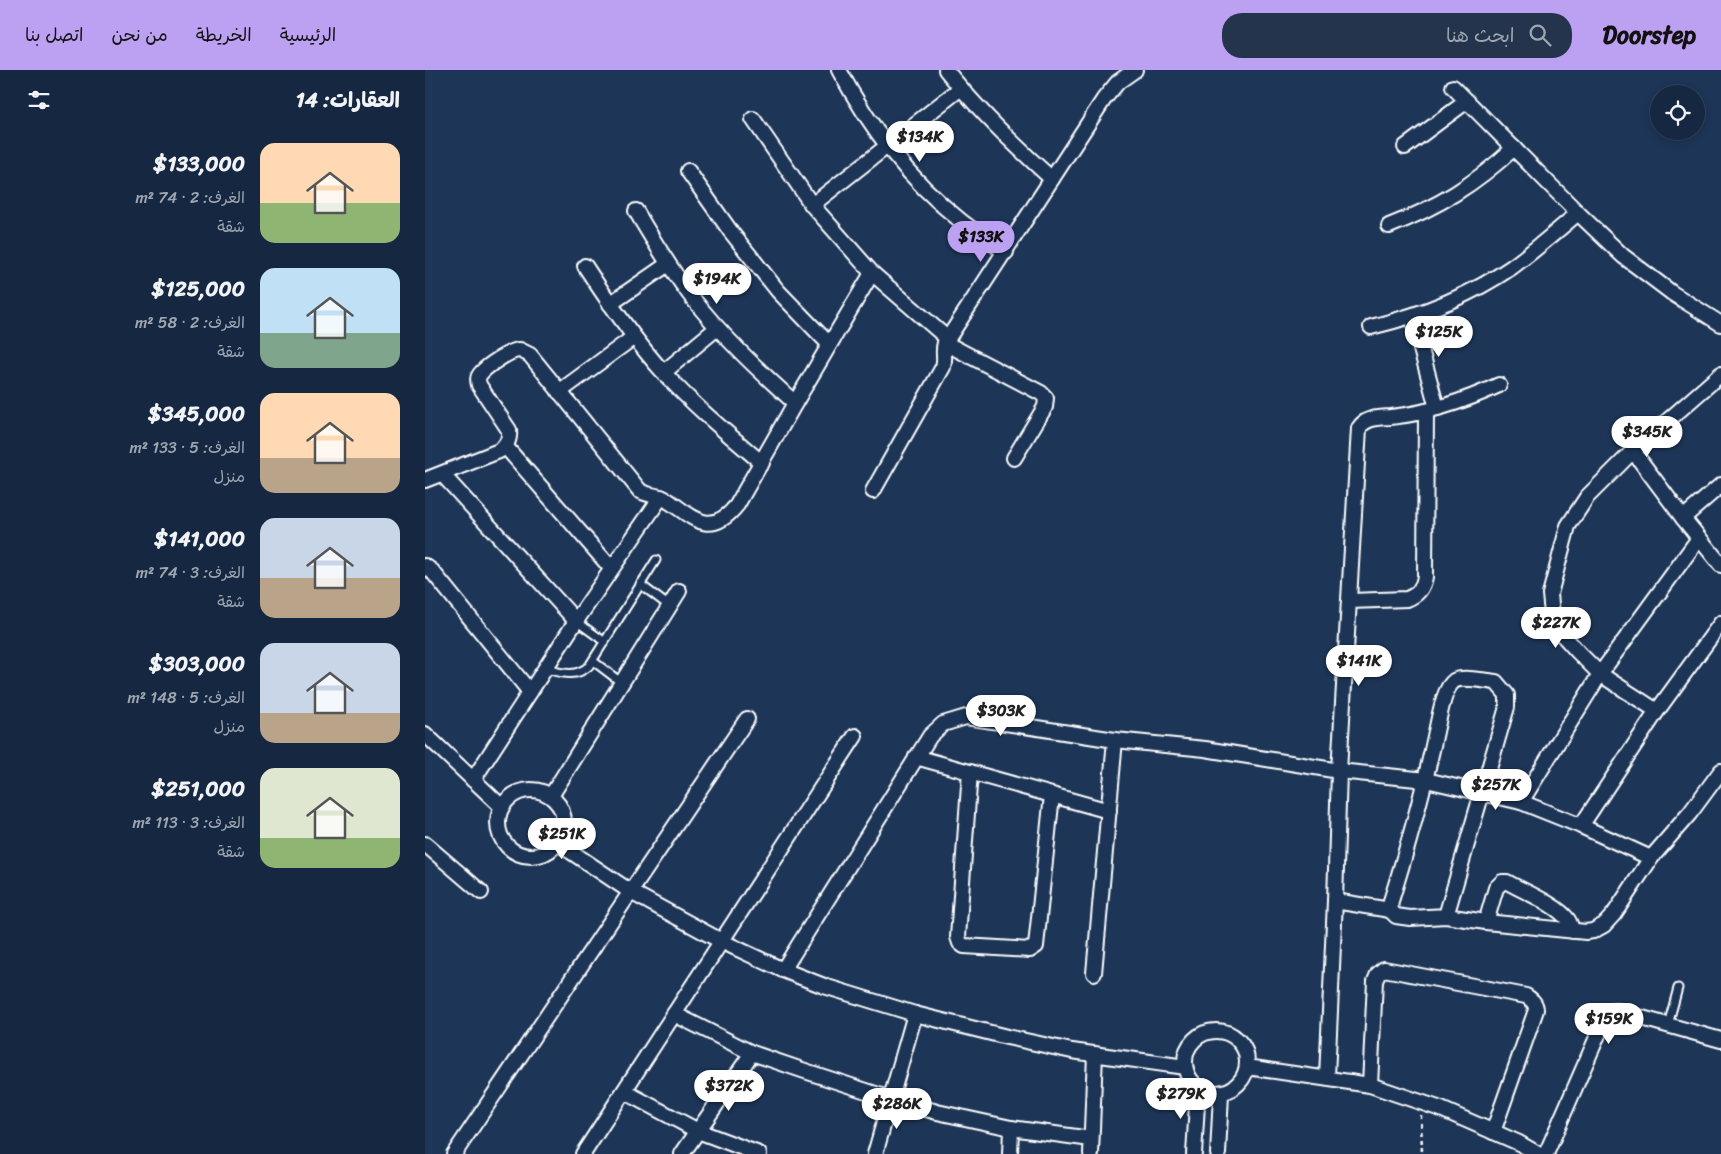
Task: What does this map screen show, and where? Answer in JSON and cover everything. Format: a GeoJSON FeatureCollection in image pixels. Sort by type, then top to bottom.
{"type":"FeatureCollection","features":[{"type":"Feature","properties":{"kind":"street"},"geometry":{"type":"LineString","coordinates":[[839,70],[857,104],[886,147],[922,187],[955,216],[1006,252]]}},
{"type":"Feature","properties":{"kind":"street"},"geometry":{"type":"LineString","coordinates":[[946,70],[1013,145],[1052,179]]}},
{"type":"Feature","properties":{"kind":"street"},"geometry":{"type":"LineString","coordinates":[[873,491],[943,367],[943,350],[947,341],[1104,99],[1118,82],[1135,70]]}},
{"type":"Feature","properties":{"kind":"street"},"geometry":{"type":"LineString","coordinates":[[1453,86],[1578,214],[1606,240],[1672,294],[1721,324]]}},
{"type":"Feature","properties":{"kind":"street"},"geometry":{"type":"LineString","coordinates":[[811,205],[961,88]]}},
{"type":"Feature","properties":{"kind":"street"},"geometry":{"type":"LineString","coordinates":[[1405,147],[1467,101]]}},
{"type":"Feature","properties":{"kind":"street"},"geometry":{"type":"LineString","coordinates":[[753,119],[811,205],[871,272],[947,341],[1041,393],[1046,398],[1045,407],[1014,458]]}},
{"type":"Feature","properties":{"kind":"street"},"geometry":{"type":"LineString","coordinates":[[1389,226],[1422,213],[1462,191],[1514,148]]}},
{"type":"Feature","properties":{"kind":"street"},"geometry":{"type":"LineString","coordinates":[[688,171],[754,262],[829,344]]}},
{"type":"Feature","properties":{"kind":"street"},"geometry":{"type":"LineString","coordinates":[[636,212],[668,264],[717,328],[754,367],[795,403]]}},
{"type":"Feature","properties":{"kind":"street"},"geometry":{"type":"LineString","coordinates":[[1371,327],[1412,316],[1463,295],[1510,268],[1578,214]]}},
{"type":"Feature","properties":{"kind":"street"},"geometry":{"type":"LineString","coordinates":[[610,304],[668,264]]}},
{"type":"Feature","properties":{"kind":"street"},"geometry":{"type":"LineString","coordinates":[[585,266],[634,337],[664,372],[711,420],[762,463]]}},
{"type":"Feature","properties":{"kind":"street"},"geometry":{"type":"LineString","coordinates":[[425,480],[499,451],[505,446],[509,438],[509,430],[479,385],[478,378],[481,372],[508,353],[520,350],[530,355],[636,487],[645,494],[661,497],[687,516],[696,520],[714,522],[723,519],[737,505],[871,272]]}},
{"type":"Feature","properties":{"kind":"street"},"geometry":{"type":"LineString","coordinates":[[1350,601],[1407,599],[1416,594],[1422,587],[1425,577],[1431,410],[1412,316]]}},
{"type":"Feature","properties":{"kind":"street"},"geometry":{"type":"LineString","coordinates":[[664,372],[717,328]]}},
{"type":"Feature","properties":{"kind":"street"},"geometry":{"type":"LineString","coordinates":[[559,392],[634,337]]}},
{"type":"Feature","properties":{"kind":"street"},"geometry":{"type":"LineString","coordinates":[[1657,711],[1600,674],[1560,632],[1552,614],[1550,594],[1568,526],[1587,497],[1633,451],[1721,374]]}},
{"type":"Feature","properties":{"kind":"street"},"geometry":{"type":"LineString","coordinates":[[1327,1078],[1339,771],[1359,428],[1369,420],[1431,410],[1479,394],[1499,385]]}},
{"type":"Feature","properties":{"kind":"street"},"geometry":{"type":"LineString","coordinates":[[505,446],[611,568]]}},
{"type":"Feature","properties":{"kind":"street"},"geometry":{"type":"LineString","coordinates":[[1633,451],[1721,565]]}},
{"type":"Feature","properties":{"kind":"street"},"geometry":{"type":"LineString","coordinates":[[442,474],[576,621]]}},
{"type":"Feature","properties":{"kind":"street"},"geometry":{"type":"LineString","coordinates":[[1683,518],[1721,485]]}},
{"type":"Feature","properties":{"kind":"street"},"geometry":{"type":"LineString","coordinates":[[473,780],[611,568],[661,497]]}},
{"type":"Feature","properties":{"kind":"street"},"geometry":{"type":"LineString","coordinates":[[1521,802],[1600,674],[1699,538]]}},
{"type":"Feature","properties":{"kind":"street"},"geometry":{"type":"LineString","coordinates":[[425,566],[432,572],[530,692]]}},
{"type":"Feature","properties":{"kind":"street"},"geometry":{"type":"LineString","coordinates":[[551,796],[679,591]]}},
{"type":"Feature","properties":{"kind":"street"},"geometry":{"type":"LineString","coordinates":[[1581,826],[1657,711],[1721,623]]}},
{"type":"Feature","properties":{"kind":"street"},"geometry":{"type":"LineString","coordinates":[[1390,910],[1426,780],[1441,709],[1449,686],[1453,681],[1460,678],[1496,682],[1507,695],[1507,708],[1446,916]]}},
{"type":"Feature","properties":{"kind":"street"},"geometry":{"type":"LineString","coordinates":[[783,970],[929,736],[950,720],[966,717],[1115,740],[1205,749],[1339,771],[1426,780],[1521,802],[1581,826],[1651,858]]}},
{"type":"Feature","properties":{"kind":"street"},"geometry":{"type":"LineString","coordinates":[[454,1154],[747,718]]}},
{"type":"Feature","properties":{"kind":"street"},"geometry":{"type":"LineString","coordinates":[[425,734],[501,807]]}},
{"type":"Feature","properties":{"kind":"street"},"geometry":{"type":"LineString","coordinates":[[583,1154],[855,736]]}},
{"type":"Feature","properties":{"kind":"street"},"geometry":{"type":"LineString","coordinates":[[1094,973],[1115,740]]}},
{"type":"Feature","properties":{"kind":"street"},"geometry":{"type":"LineString","coordinates":[[916,757],[1109,810]]}},
{"type":"Feature","properties":{"kind":"street"},"geometry":{"type":"LineString","coordinates":[[1335,901],[1390,910],[1396,916],[1411,918],[1446,916],[1573,931],[1593,931],[1604,925],[1614,914],[1651,858],[1690,813],[1721,771]]}},
{"type":"Feature","properties":{"kind":"street"},"geometry":{"type":"LineString","coordinates":[[970,772],[958,937],[960,943],[964,946],[1030,950],[1036,946],[1052,795]]}},
{"type":"Feature","properties":{"kind":"street"},"geometry":{"type":"LineString","coordinates":[[529,790],[541,791],[551,796],[560,807],[565,822],[558,843],[552,850],[541,856],[518,855],[508,849],[501,840],[497,829],[497,817],[501,807],[518,792],[529,790]]}},
{"type":"Feature","properties":{"kind":"street"},"geometry":{"type":"LineString","coordinates":[[558,843],[631,892],[721,940],[783,970],[824,986],[915,1014],[1007,1037],[1095,1054],[1185,1067]]}},
{"type":"Feature","properties":{"kind":"street"},"geometry":{"type":"LineString","coordinates":[[425,844],[481,892]]}},
{"type":"Feature","properties":{"kind":"street"},"geometry":{"type":"LineString","coordinates":[[1486,922],[1496,888],[1502,882],[1507,882],[1560,912],[1568,920],[1573,931]]}},
{"type":"Feature","properties":{"kind":"street"},"geometry":{"type":"LineString","coordinates":[[1369,1085],[1375,981],[1378,974],[1384,968],[1526,996],[1536,1005],[1535,1010],[1493,1132]]}},
{"type":"Feature","properties":{"kind":"street"},"geometry":{"type":"LineString","coordinates":[[1547,1154],[1608,1012],[1614,1010],[1721,1040]]}},
{"type":"Feature","properties":{"kind":"street"},"geometry":{"type":"LineString","coordinates":[[674,1014],[752,1053],[891,1099],[937,1112],[1011,1128],[1091,1139]]}},
{"type":"Feature","properties":{"kind":"street"},"geometry":{"type":"LineString","coordinates":[[875,1154],[915,1014]]}},
{"type":"Feature","properties":{"kind":"street"},"geometry":{"type":"LineString","coordinates":[[1216,1031],[1227,1033],[1240,1042],[1247,1057],[1247,1067],[1244,1077],[1238,1085],[1221,1094],[1213,1094],[1198,1088],[1187,1075],[1185,1056],[1189,1046],[1196,1038],[1216,1031]]}},
{"type":"Feature","properties":{"kind":"street"},"geometry":{"type":"LineString","coordinates":[[682,1154],[752,1053]]}},
{"type":"Feature","properties":{"kind":"street"},"geometry":{"type":"LineString","coordinates":[[1091,1154],[1095,1054]]}},
{"type":"Feature","properties":{"kind":"street"},"geometry":{"type":"LineString","coordinates":[[1247,1067],[1369,1085],[1421,1101],[1519,1143],[1538,1154]]}},
{"type":"Feature","properties":{"kind":"street"},"geometry":{"type":"LineString","coordinates":[[1194,1154],[1198,1088]]}},
{"type":"Feature","properties":{"kind":"street"},"geometry":{"type":"LineString","coordinates":[[625,1092],[698,1131],[759,1154]]}},
{"type":"Feature","properties":{"kind":"street"},"geometry":{"type":"LineString","coordinates":[[1218,1154],[1221,1094]]}},
{"type":"Feature","properties":{"kind":"street"},"geometry":{"type":"LineString","coordinates":[[1009,1154],[1011,1128]]}},
{"type":"Feature","properties":{"kind":"lane"},"geometry":{"type":"LineString","coordinates":[[545,668],[571,674],[584,670],[593,661],[656,560]]}},
{"type":"Feature","properties":{"kind":"lane"},"geometry":{"type":"LineString","coordinates":[[640,584],[669,606]]}},
{"type":"Feature","properties":{"kind":"lane"},"geometry":{"type":"LineString","coordinates":[[576,621],[605,642]]}},
{"type":"Feature","properties":{"kind":"lane"},"geometry":{"type":"LineString","coordinates":[[593,661],[622,683]]}},
{"type":"Feature","properties":{"kind":"lane"},"geometry":{"type":"LineString","coordinates":[[1668,1025],[1678,988]]}},
{"type":"Feature","properties":{"kind":"path"},"geometry":{"type":"LineString","coordinates":[[1421,1101],[1421,1154]]}}]}
